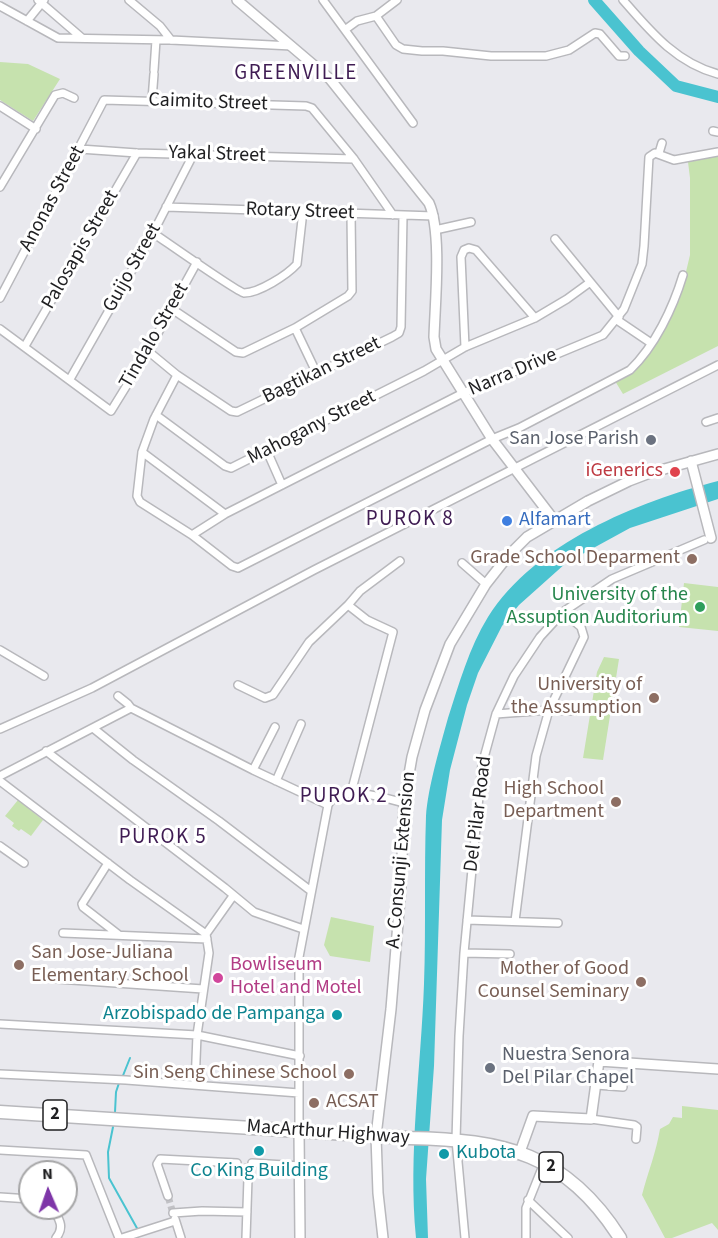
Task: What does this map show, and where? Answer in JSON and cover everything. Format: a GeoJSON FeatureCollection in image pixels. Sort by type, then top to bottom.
{"type":"FeatureCollection","features":[{"type":"Feature","properties":{"kind":"highway","name":"MacArthur Highway"},"geometry":{"type":"LineString","coordinates":[[0,1112],[456,1140],[488,1144],[520,1152],[570,1179],[605,1214],[620,1238]]}},
{"type":"Feature","properties":{"kind":"main road"},"geometry":{"type":"LineString","coordinates":[[237,0],[330,79],[429,203],[434,216],[435,230],[434,337],[442,360],[492,440],[554,520]]}},
{"type":"Feature","properties":{"kind":"main road","name":"A. Consunji Extension"},"geometry":{"type":"LineString","coordinates":[[383,1238],[378,1193],[376,1136],[402,886],[404,803],[412,757],[425,710],[450,644],[486,584],[508,556],[527,537],[588,501],[629,481],[650,472],[718,454]]}},
{"type":"Feature","properties":{"kind":"main road"},"geometry":{"type":"LineString","coordinates":[[691,461],[711,538]]}},
{"type":"Feature","properties":{"kind":"main road"},"geometry":{"type":"LineString","coordinates":[[520,1152],[533,1116],[591,1119],[599,1061],[718,1070]]}},
{"type":"Feature","properties":{"kind":"main road"},"geometry":{"type":"LineString","coordinates":[[299,1131],[300,1238]]}},
{"type":"Feature","properties":{"kind":"street"},"geometry":{"type":"LineString","coordinates":[[129,0],[160,26],[171,40]]}},
{"type":"Feature","properties":{"kind":"street"},"geometry":{"type":"LineString","coordinates":[[323,0],[413,123]]}},
{"type":"Feature","properties":{"kind":"street"},"geometry":{"type":"LineString","coordinates":[[346,29],[357,21],[376,16],[397,0]]}},
{"type":"Feature","properties":{"kind":"street"},"geometry":{"type":"LineString","coordinates":[[623,0],[666,46],[686,61],[718,74]]}},
{"type":"Feature","properties":{"kind":"street"},"geometry":{"type":"LineString","coordinates":[[27,21],[41,1],[82,38]]}},
{"type":"Feature","properties":{"kind":"street"},"geometry":{"type":"LineString","coordinates":[[0,6],[55,37],[292,46]]}},
{"type":"Feature","properties":{"kind":"street"},"geometry":{"type":"LineString","coordinates":[[376,16],[396,45],[403,49],[538,57],[569,50],[595,33],[600,34],[619,56],[625,56]]}},
{"type":"Feature","properties":{"kind":"street"},"geometry":{"type":"LineString","coordinates":[[152,100],[156,40]]}},
{"type":"Feature","properties":{"kind":"street"},"geometry":{"type":"LineString","coordinates":[[0,187],[55,95],[63,93],[74,98]]}},
{"type":"Feature","properties":{"kind":"street","name":"Caimito Street"},"geometry":{"type":"LineString","coordinates":[[104,100],[306,106],[312,108],[354,159]]}},
{"type":"Feature","properties":{"kind":"street","name":"Anonas Street"},"geometry":{"type":"LineString","coordinates":[[0,298],[104,100]]}},
{"type":"Feature","properties":{"kind":"street"},"geometry":{"type":"LineString","coordinates":[[0,106],[36,129]]}},
{"type":"Feature","properties":{"kind":"street"},"geometry":{"type":"LineString","coordinates":[[662,143],[659,153],[674,160],[718,152]]}},
{"type":"Feature","properties":{"kind":"street","name":"Yakal Street"},"geometry":{"type":"LineString","coordinates":[[80,149],[136,153],[354,159]]}},
{"type":"Feature","properties":{"kind":"street","name":"Palosapis Street"},"geometry":{"type":"LineString","coordinates":[[26,346],[136,153]]}},
{"type":"Feature","properties":{"kind":"street","name":"Narra Drive"},"geometry":{"type":"LineString","coordinates":[[192,535],[225,514],[463,393],[601,337],[618,319],[642,264],[649,157],[659,153]]}},
{"type":"Feature","properties":{"kind":"street","name":"Guijo Street"},"geometry":{"type":"LineString","coordinates":[[70,379],[153,233],[193,154]]}},
{"type":"Feature","properties":{"kind":"street"},"geometry":{"type":"LineString","coordinates":[[354,159],[393,215]]}},
{"type":"Feature","properties":{"kind":"street","name":"Rotary Street"},"geometry":{"type":"LineString","coordinates":[[166,207],[434,216]]}},
{"type":"Feature","properties":{"kind":"street"},"geometry":{"type":"LineString","coordinates":[[153,233],[242,293],[274,281],[289,272],[299,261],[303,211]]}},
{"type":"Feature","properties":{"kind":"street"},"geometry":{"type":"LineString","coordinates":[[172,309],[237,352],[243,352],[295,328],[348,296],[352,291],[351,214]]}},
{"type":"Feature","properties":{"kind":"street","name":"Bagtikan Street"},"geometry":{"type":"LineString","coordinates":[[148,351],[177,375],[231,411],[237,412],[392,337],[401,330],[403,216]]}},
{"type":"Feature","properties":{"kind":"street"},"geometry":{"type":"LineString","coordinates":[[435,230],[471,222]]}},
{"type":"Feature","properties":{"kind":"street"},"geometry":{"type":"LineString","coordinates":[[555,239],[618,319],[651,343]]}},
{"type":"Feature","properties":{"kind":"street"},"geometry":{"type":"LineString","coordinates":[[465,347],[461,257],[464,250],[469,248],[476,250],[535,318]]}},
{"type":"Feature","properties":{"kind":"street","name":"Tindalo Street"},"geometry":{"type":"LineString","coordinates":[[70,379],[111,411],[148,351],[197,262]]}},
{"type":"Feature","properties":{"kind":"street"},"geometry":{"type":"LineString","coordinates":[[177,375],[156,415],[142,452],[137,496],[140,501],[192,535],[232,566],[241,567],[621,375],[639,361],[651,343],[675,299],[683,275]]}},
{"type":"Feature","properties":{"kind":"street","name":"Mahogany Street"},"geometry":{"type":"LineString","coordinates":[[156,415],[225,466],[231,468],[424,371],[465,347],[535,318],[589,283]]}},
{"type":"Feature","properties":{"kind":"street"},"geometry":{"type":"LineString","coordinates":[[295,328],[317,374]]}},
{"type":"Feature","properties":{"kind":"street"},"geometry":{"type":"LineString","coordinates":[[0,329],[70,379]]}},
{"type":"Feature","properties":{"kind":"street"},"geometry":{"type":"LineString","coordinates":[[0,729],[92,688],[314,570],[718,365]]}},
{"type":"Feature","properties":{"kind":"street"},"geometry":{"type":"LineString","coordinates":[[706,422],[718,418]]}},
{"type":"Feature","properties":{"kind":"street"},"geometry":{"type":"LineString","coordinates":[[267,451],[282,485]]}},
{"type":"Feature","properties":{"kind":"street"},"geometry":{"type":"LineString","coordinates":[[142,452],[225,514]]}},
{"type":"Feature","properties":{"kind":"street","name":"Del Pilar Road"},"geometry":{"type":"LineString","coordinates":[[465,1238],[456,1140],[456,1088],[464,954],[482,765],[496,714],[514,676],[540,638],[562,612],[612,579],[711,538]]}},
{"type":"Feature","properties":{"kind":"street"},"geometry":{"type":"LineString","coordinates":[[238,685],[265,698],[273,695],[309,642],[360,591],[400,561]]}},
{"type":"Feature","properties":{"kind":"street"},"geometry":{"type":"LineString","coordinates":[[462,563],[486,584]]}},
{"type":"Feature","properties":{"kind":"street"},"geometry":{"type":"LineString","coordinates":[[348,605],[367,620],[394,633],[351,793]]}},
{"type":"Feature","properties":{"kind":"street"},"geometry":{"type":"LineString","coordinates":[[515,921],[529,825],[534,767],[549,710],[584,637],[581,627],[562,612]]}},
{"type":"Feature","properties":{"kind":"street"},"geometry":{"type":"LineString","coordinates":[[0,650],[44,676]]}},
{"type":"Feature","properties":{"kind":"street"},"geometry":{"type":"LineString","coordinates":[[118,696],[131,708],[328,805]]}},
{"type":"Feature","properties":{"kind":"street"},"geometry":{"type":"LineString","coordinates":[[0,776],[131,708]]}},
{"type":"Feature","properties":{"kind":"street"},"geometry":{"type":"LineString","coordinates":[[496,714],[549,710],[575,711]]}},
{"type":"Feature","properties":{"kind":"street"},"geometry":{"type":"LineString","coordinates":[[276,781],[301,724]]}},
{"type":"Feature","properties":{"kind":"street"},"geometry":{"type":"LineString","coordinates":[[253,770],[275,727]]}},
{"type":"Feature","properties":{"kind":"street"},"geometry":{"type":"LineString","coordinates":[[93,728],[311,891]]}},
{"type":"Feature","properties":{"kind":"street"},"geometry":{"type":"LineString","coordinates":[[46,751],[254,912],[303,929]]}},
{"type":"Feature","properties":{"kind":"street"},"geometry":{"type":"LineString","coordinates":[[0,781],[206,937],[209,953],[197,1035],[195,1085]]}},
{"type":"Feature","properties":{"kind":"street"},"geometry":{"type":"LineString","coordinates":[[299,1131],[299,957],[328,805],[336,796],[351,793],[380,796],[404,803]]}},
{"type":"Feature","properties":{"kind":"street"},"geometry":{"type":"LineString","coordinates":[[0,846],[24,863]]}},
{"type":"Feature","properties":{"kind":"street"},"geometry":{"type":"LineString","coordinates":[[108,863],[82,904],[119,935]]}},
{"type":"Feature","properties":{"kind":"street"},"geometry":{"type":"LineString","coordinates":[[206,937],[233,896]]}},
{"type":"Feature","properties":{"kind":"street"},"geometry":{"type":"LineString","coordinates":[[467,920],[558,923]]}},
{"type":"Feature","properties":{"kind":"street"},"geometry":{"type":"LineString","coordinates":[[63,933],[206,937]]}},
{"type":"Feature","properties":{"kind":"street"},"geometry":{"type":"LineString","coordinates":[[464,954],[510,954]]}},
{"type":"Feature","properties":{"kind":"street"},"geometry":{"type":"LineString","coordinates":[[57,979],[203,989]]}},
{"type":"Feature","properties":{"kind":"street"},"geometry":{"type":"LineString","coordinates":[[0,1024],[197,1035],[300,1056]]}},
{"type":"Feature","properties":{"kind":"street"},"geometry":{"type":"LineString","coordinates":[[0,1074],[117,1079],[299,1093]]}},
{"type":"Feature","properties":{"kind":"street"},"geometry":{"type":"LineString","coordinates":[[596,1085],[623,1087]]}},
{"type":"Feature","properties":{"kind":"street"},"geometry":{"type":"LineString","coordinates":[[591,1119],[634,1125],[637,1127],[636,1139]]}},
{"type":"Feature","properties":{"kind":"street"},"geometry":{"type":"LineString","coordinates":[[0,1150],[86,1155],[121,1238],[140,1232],[174,1215],[201,1211],[247,1212]]}},
{"type":"Feature","properties":{"kind":"street"},"geometry":{"type":"LineString","coordinates":[[168,1196],[157,1164],[160,1159],[237,1163]]}},
{"type":"Feature","properties":{"kind":"street"},"geometry":{"type":"LineString","coordinates":[[252,1163],[301,1166]]}},
{"type":"Feature","properties":{"kind":"street"},"geometry":{"type":"LineString","coordinates":[[526,1238],[525,1222],[528,1200],[544,1163]]}},
{"type":"Feature","properties":{"kind":"street"},"geometry":{"type":"LineString","coordinates":[[246,1238],[248,1178]]}},
{"type":"Feature","properties":{"kind":"street"},"geometry":{"type":"LineString","coordinates":[[0,1197],[18,1198]]}},
{"type":"Feature","properties":{"kind":"street"},"geometry":{"type":"LineString","coordinates":[[528,1200],[568,1238]]}},
{"type":"Feature","properties":{"kind":"street"},"geometry":{"type":"LineString","coordinates":[[174,1215],[181,1238]]}},
{"type":"Feature","properties":{"kind":"street"},"geometry":{"type":"LineString","coordinates":[[56,1238],[61,1227],[58,1220]]}},
{"type":"Feature","properties":{"kind":"green space"},"geometry":{"type":"Polygon","coordinates":[[[0,62],[28,64],[60,79],[33,121],[0,100],[0,62]]]}},
{"type":"Feature","properties":{"kind":"green space"},"geometry":{"type":"Polygon","coordinates":[[[718,154],[718,346],[623,394],[615,381],[638,367],[679,301],[690,255],[688,162],[718,154]]]}},
{"type":"Feature","properties":{"kind":"green space","name":"University of the Assuption Auditorium"},"geometry":{"type":"Polygon","coordinates":[[[684,583],[718,587],[718,631],[679,627],[684,583]]]}},
{"type":"Feature","properties":{"kind":"green space"},"geometry":{"type":"Polygon","coordinates":[[[604,657],[619,659],[603,760],[583,758],[597,672],[604,657]]]}},
{"type":"Feature","properties":{"kind":"green space"},"geometry":{"type":"Polygon","coordinates":[[[18,800],[43,820],[31,836],[12,826],[14,823],[5,816],[18,800]]]}},
{"type":"Feature","properties":{"kind":"green space"},"geometry":{"type":"Polygon","coordinates":[[[331,917],[374,926],[370,962],[330,956],[324,945],[331,917]]]}},
{"type":"Feature","properties":{"kind":"green space"},"geometry":{"type":"Polygon","coordinates":[[[682,1106],[718,1110],[718,1230],[712,1223],[672,1238],[665,1238],[642,1195],[660,1129],[669,1124],[673,1117],[682,1118],[682,1106]]]}},
{"type":"Feature","properties":{"kind":"water"},"geometry":{"type":"Polygon","coordinates":[[[718,481],[718,499],[630,528],[566,563],[519,605],[502,626],[478,673],[450,770],[442,820],[434,1066],[426,1179],[428,1238],[416,1238],[413,1174],[424,984],[426,816],[438,754],[460,679],[488,617],[508,591],[532,567],[590,529],[622,514],[654,501],[718,481]]]}},
{"type":"Feature","properties":{"kind":"waterway"},"geometry":{"type":"LineString","coordinates":[[594,0],[639,51],[676,86],[718,97]]}},
{"type":"Feature","properties":{"kind":"waterway"},"geometry":{"type":"LineString","coordinates":[[122,1078],[130,1058]]}},
{"type":"Feature","properties":{"kind":"waterway"},"geometry":{"type":"LineString","coordinates":[[115,1112],[119,1083]]}},
{"type":"Feature","properties":{"kind":"waterway"},"geometry":{"type":"LineString","coordinates":[[113,1127],[108,1152],[109,1178],[138,1230]]}},
{"type":"Feature","properties":{"kind":"tunnel"},"geometry":{"type":"LineString","coordinates":[[248,1163],[248,1178]]}},
{"type":"Feature","properties":{"kind":"tunnel"},"geometry":{"type":"LineString","coordinates":[[168,1196],[172,1210]]}},
{"type":"Feature","properties":{"kind":"place","name":"San Jose Parish"},"geometry":{"type":"Point","coordinates":[651,440]}},
{"type":"Feature","properties":{"kind":"place","name":"iGenerics"},"geometry":{"type":"Point","coordinates":[675,472]}},
{"type":"Feature","properties":{"kind":"place","name":"Alfamart"},"geometry":{"type":"Point","coordinates":[507,521]}},
{"type":"Feature","properties":{"kind":"place","name":"Grade School Deparment"},"geometry":{"type":"Point","coordinates":[692,559]}},
{"type":"Feature","properties":{"kind":"place","name":"University of the Assuption Auditorium"},"geometry":{"type":"Point","coordinates":[700,607]}},
{"type":"Feature","properties":{"kind":"place","name":"University of the Assumption"},"geometry":{"type":"Point","coordinates":[654,698]}},
{"type":"Feature","properties":{"kind":"place","name":"High School Department"},"geometry":{"type":"Point","coordinates":[616,802]}},
{"type":"Feature","properties":{"kind":"place","name":"San Jose-Juliana Elementary School"},"geometry":{"type":"Point","coordinates":[19,965]}},
{"type":"Feature","properties":{"kind":"place","name":"Bowliseum Hotel and Motel"},"geometry":{"type":"Point","coordinates":[218,978]}},
{"type":"Feature","properties":{"kind":"place","name":"Mother of Good Counsel Seminary"},"geometry":{"type":"Point","coordinates":[641,982]}},
{"type":"Feature","properties":{"kind":"place","name":"Arzobispado de Pampanga"},"geometry":{"type":"Point","coordinates":[337,1015]}},
{"type":"Feature","properties":{"kind":"place","name":"Nuestra Senora Del Pilar Chapel"},"geometry":{"type":"Point","coordinates":[490,1068]}},
{"type":"Feature","properties":{"kind":"place","name":"Sin Seng Chinese School"},"geometry":{"type":"Point","coordinates":[349,1074]}},
{"type":"Feature","properties":{"kind":"place","name":"ACSAT"},"geometry":{"type":"Point","coordinates":[314,1103]}},
{"type":"Feature","properties":{"kind":"place","name":"Co King Building"},"geometry":{"type":"Point","coordinates":[259,1151]}},
{"type":"Feature","properties":{"kind":"place","name":"Kubota"},"geometry":{"type":"Point","coordinates":[444,1154]}},
{"type":"Feature","properties":{"kind":"district","name":"GREENVILLE"},"geometry":{"type":"Point","coordinates":[296,74]}},
{"type":"Feature","properties":{"kind":"district","name":"PUROK 8"},"geometry":{"type":"Point","coordinates":[410,520]}},
{"type":"Feature","properties":{"kind":"district","name":"PUROK 2"},"geometry":{"type":"Point","coordinates":[344,797]}},
{"type":"Feature","properties":{"kind":"district","name":"PUROK 5"},"geometry":{"type":"Point","coordinates":[163,838]}}]}
